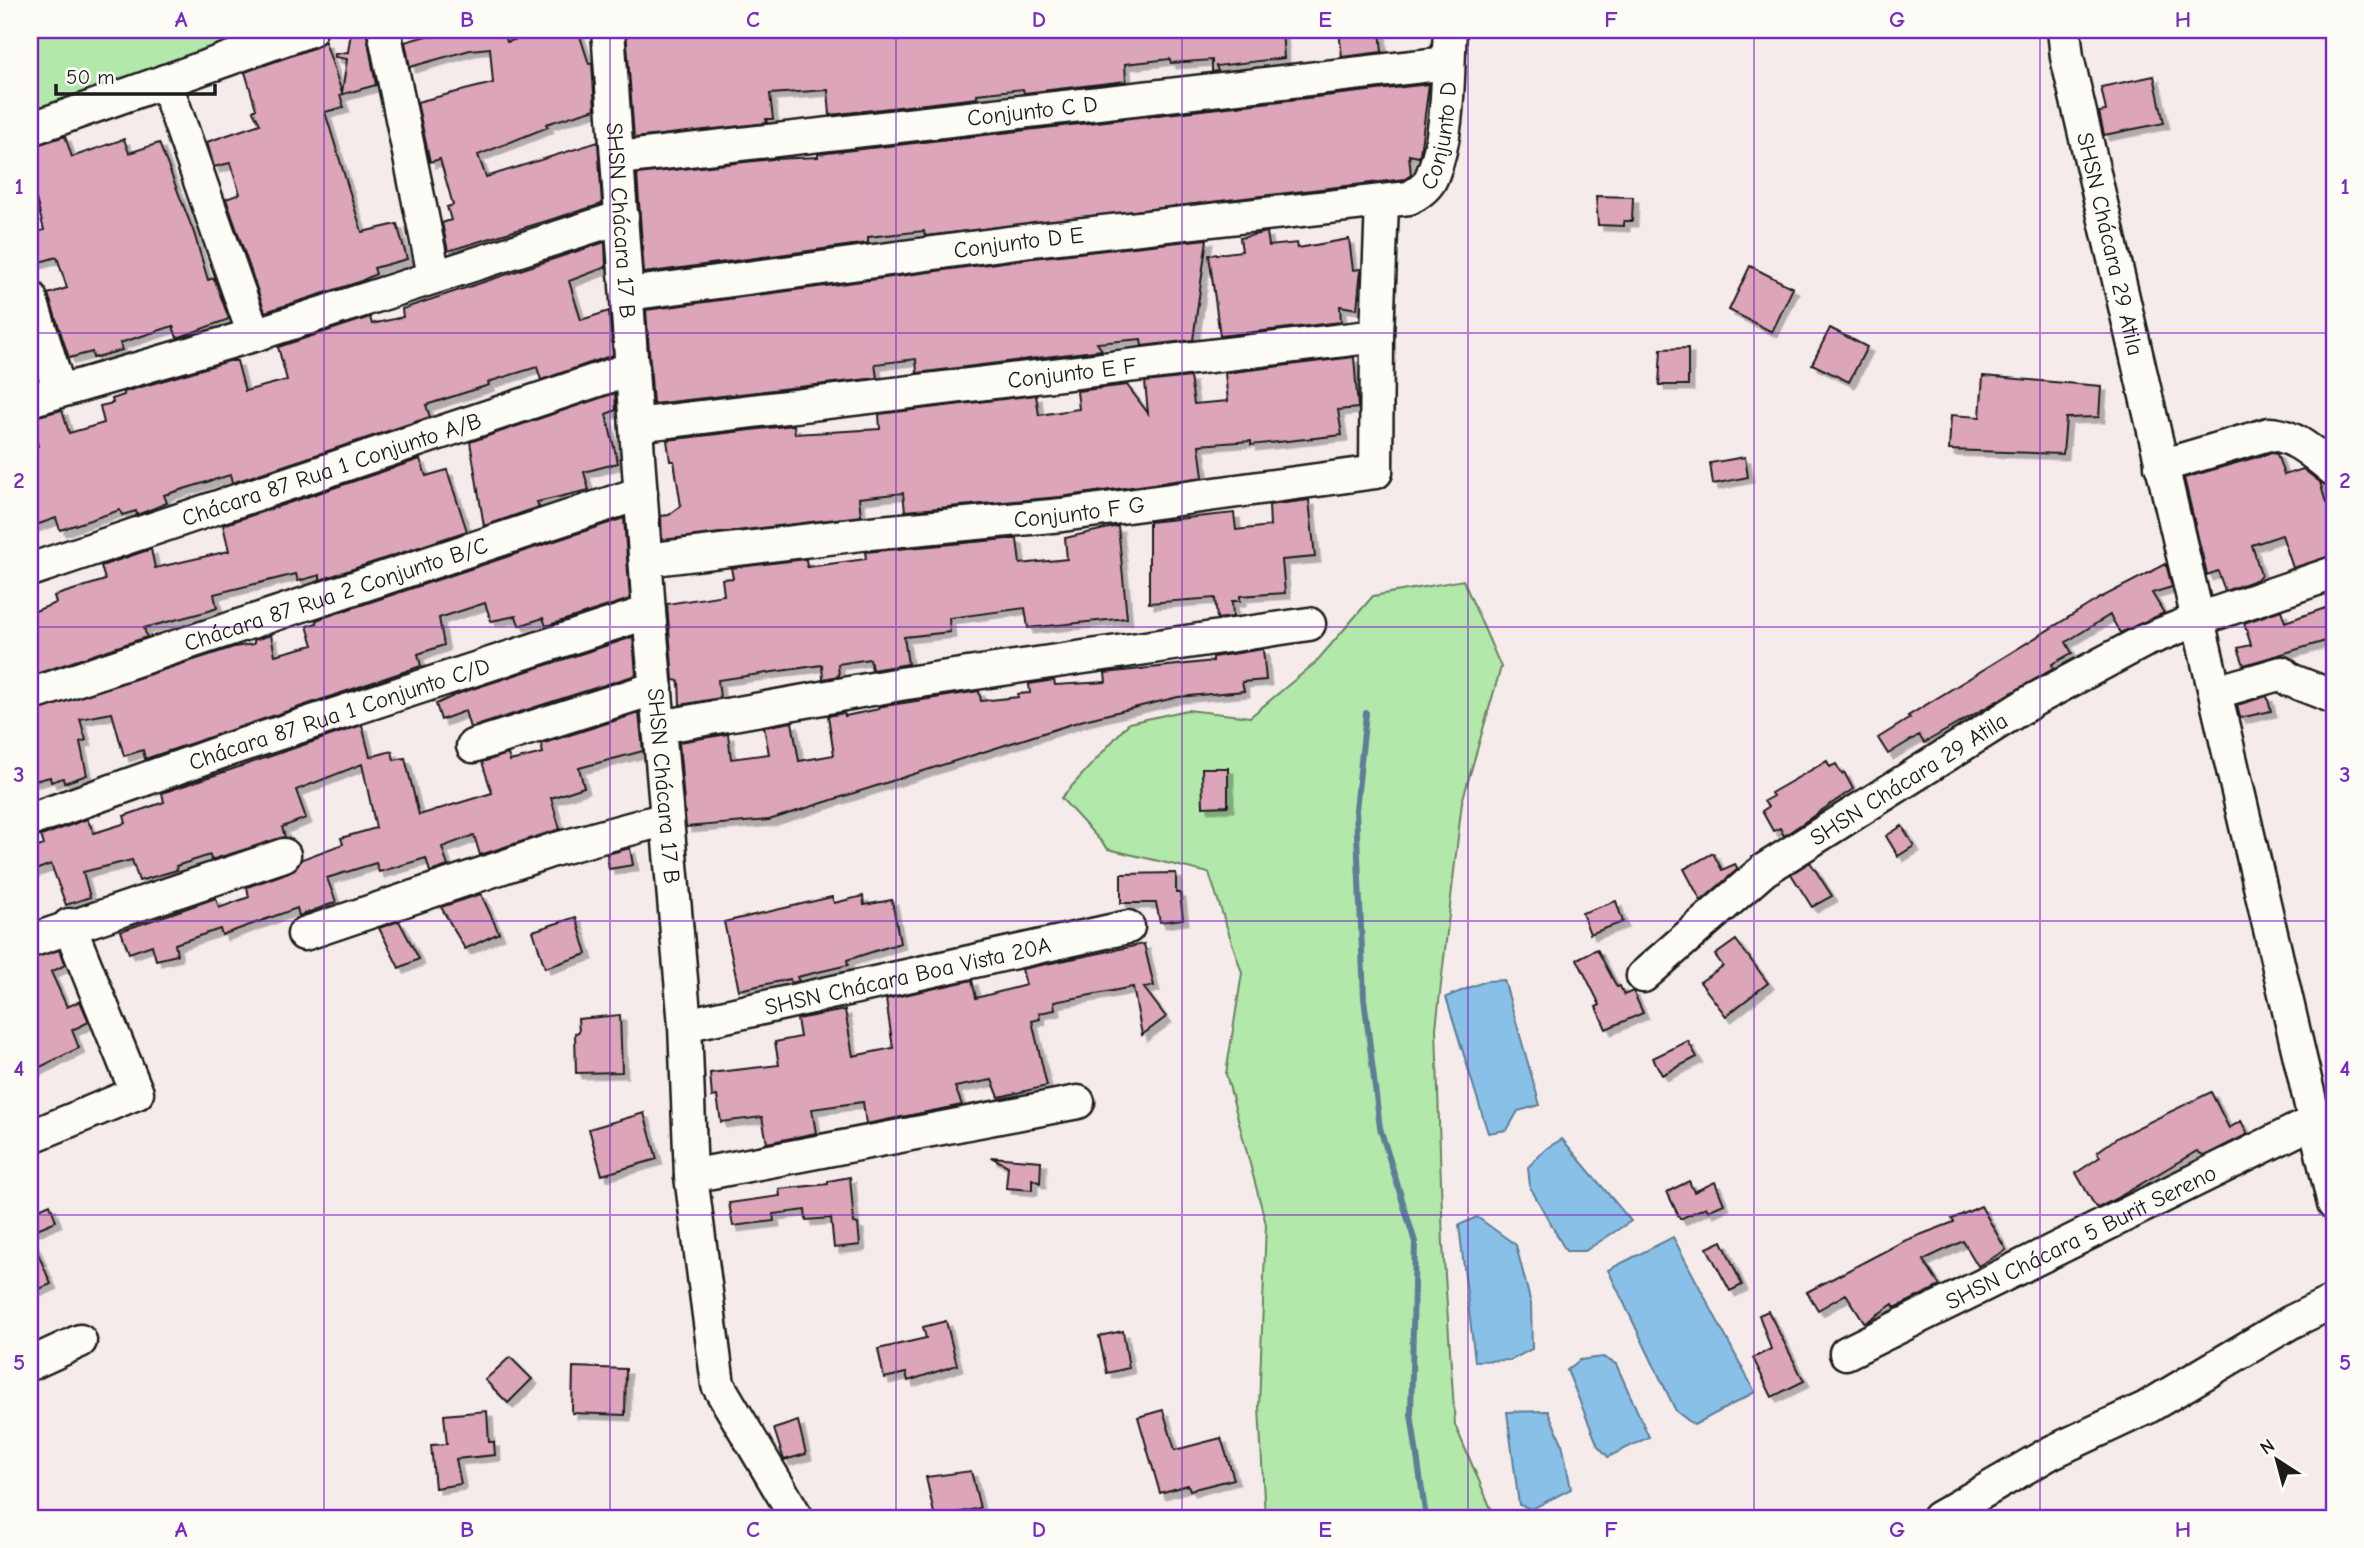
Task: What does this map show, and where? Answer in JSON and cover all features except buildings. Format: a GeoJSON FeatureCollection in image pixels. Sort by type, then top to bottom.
{"type":"FeatureCollection","features":[{"type":"Feature","properties":{"kind":"street"},"geometry":{"type":"LineString","coordinates":[[30,129],[310,30]]}},
{"type":"Feature","properties":{"kind":"street"},"geometry":{"type":"LineString","coordinates":[[384,30],[434,275]]}},
{"type":"Feature","properties":{"kind":"street","name":"SHSN Chácara 17 B"},"geometry":{"type":"LineString","coordinates":[[608,30],[649,612],[685,1025],[691,1176],[718,1385],[797,1518]]}},
{"type":"Feature","properties":{"kind":"street","name":"Conjunto D"},"geometry":{"type":"LineString","coordinates":[[1396,201],[1426,187],[1432,176],[1442,134],[1450,30]]}},
{"type":"Feature","properties":{"kind":"street","name":"SHSN Chácara 29 Atila"},"geometry":{"type":"LineString","coordinates":[[2064,30],[2067,57],[2161,466],[2334,1204]]}},
{"type":"Feature","properties":{"kind":"street","name":"Conjunto C D"},"geometry":{"type":"LineString","coordinates":[[619,158],[1448,64]]}},
{"type":"Feature","properties":{"kind":"street"},"geometry":{"type":"LineString","coordinates":[[165,82],[254,335]]}},
{"type":"Feature","properties":{"kind":"street"},"geometry":{"type":"LineString","coordinates":[[1377,336],[1396,201]]}},
{"type":"Feature","properties":{"kind":"street","name":"Conjunto D E"},"geometry":{"type":"LineString","coordinates":[[628,294],[1031,240],[1396,201]]}},
{"type":"Feature","properties":{"kind":"street"},"geometry":{"type":"LineString","coordinates":[[30,400],[60,389],[254,335],[434,275],[622,217]]}},
{"type":"Feature","properties":{"kind":"street"},"geometry":{"type":"LineString","coordinates":[[30,297],[60,389]]}},
{"type":"Feature","properties":{"kind":"street","name":"Conjunto E F"},"geometry":{"type":"LineString","coordinates":[[636,425],[1377,336]]}},
{"type":"Feature","properties":{"kind":"street","name":"Conjunto F G"},"geometry":{"type":"LineString","coordinates":[[646,560],[870,533],[1062,514],[1376,472],[1377,336]]}},
{"type":"Feature","properties":{"kind":"street","name":"Chácara 87 Rua 1 Conjunto A/B"},"geometry":{"type":"LineString","coordinates":[[30,570],[633,368]]}},
{"type":"Feature","properties":{"kind":"street"},"geometry":{"type":"LineString","coordinates":[[2161,466],[2269,434],[2280,435],[2299,443],[2334,470]]}},
{"type":"Feature","properties":{"kind":"street","name":"Chácara 87 Rua 2 Conjunto B/C"},"geometry":{"type":"LineString","coordinates":[[30,695],[642,493]]}},
{"type":"Feature","properties":{"kind":"street"},"geometry":{"type":"LineString","coordinates":[[2199,619],[2334,573]]}},
{"type":"Feature","properties":{"kind":"street","name":"Chácara 87 Rua 1 Conjunto C/D"},"geometry":{"type":"LineString","coordinates":[[30,820],[224,751],[649,612]]}},
{"type":"Feature","properties":{"kind":"street","name":"SHSN Chácara 29 Atila"},"geometry":{"type":"LineString","coordinates":[[1643,976],[1763,870],[1837,822],[2032,701],[2144,641],[2199,619]]}},
{"type":"Feature","properties":{"kind":"street"},"geometry":{"type":"LineString","coordinates":[[660,727],[900,684],[1310,624]]}},
{"type":"Feature","properties":{"kind":"street"},"geometry":{"type":"LineString","coordinates":[[2216,692],[2281,673],[2290,680],[2334,697]]}},
{"type":"Feature","properties":{"kind":"street"},"geometry":{"type":"LineString","coordinates":[[473,746],[656,688]]}},
{"type":"Feature","properties":{"kind":"street"},"geometry":{"type":"LineString","coordinates":[[304,934],[553,850],[666,819]]}},
{"type":"Feature","properties":{"kind":"street"},"geometry":{"type":"LineString","coordinates":[[30,940],[284,855]]}},
{"type":"Feature","properties":{"kind":"street"},"geometry":{"type":"LineString","coordinates":[[30,1137],[137,1093],[69,926]]}},
{"type":"Feature","properties":{"kind":"street","name":"SHSN Chácara Boa Vista 20A"},"geometry":{"type":"LineString","coordinates":[[685,1025],[1128,927]]}},
{"type":"Feature","properties":{"kind":"street"},"geometry":{"type":"LineString","coordinates":[[691,1176],[1078,1102]]}},
{"type":"Feature","properties":{"kind":"street","name":"SHSN Chácara 5 Burit Sereno"},"geometry":{"type":"LineString","coordinates":[[1846,1353],[2315,1121]]}},
{"type":"Feature","properties":{"kind":"street"},"geometry":{"type":"LineString","coordinates":[[1938,1518],[2052,1452],[2146,1408],[2291,1322],[2334,1301]]}},
{"type":"Feature","properties":{"kind":"street"},"geometry":{"type":"LineString","coordinates":[[30,1364],[79,1340]]}},
{"type":"Feature","properties":{"kind":"green space"},"geometry":{"type":"Polygon","coordinates":[[[30,30],[282,30],[35,109],[30,100],[30,30]]]}},
{"type":"Feature","properties":{"kind":"green space"},"geometry":{"type":"Polygon","coordinates":[[[1463,580],[1501,667],[1462,802],[1436,1028],[1443,1245],[1455,1425],[1495,1518],[1265,1518],[1259,1407],[1266,1224],[1226,1074],[1242,973],[1209,873],[1108,849],[1061,798],[1129,723],[1187,710],[1250,717],[1315,663],[1373,596],[1463,580]]]}},
{"type":"Feature","properties":{"kind":"water"},"geometry":{"type":"Polygon","coordinates":[[[1504,980],[1540,1105],[1518,1111],[1507,1130],[1488,1133],[1446,997],[1486,981],[1504,980]]]}},
{"type":"Feature","properties":{"kind":"water"},"geometry":{"type":"Polygon","coordinates":[[[1562,1139],[1631,1221],[1585,1251],[1566,1251],[1530,1187],[1528,1167],[1547,1148],[1562,1139]]]}},
{"type":"Feature","properties":{"kind":"water"},"geometry":{"type":"Polygon","coordinates":[[[1477,1217],[1516,1245],[1531,1304],[1532,1349],[1511,1360],[1475,1361],[1459,1225],[1477,1217]]]}},
{"type":"Feature","properties":{"kind":"water"},"geometry":{"type":"Polygon","coordinates":[[[1673,1237],[1755,1392],[1694,1425],[1676,1411],[1608,1270],[1673,1237]]]}},
{"type":"Feature","properties":{"kind":"water"},"geometry":{"type":"Polygon","coordinates":[[[1603,1357],[1616,1364],[1649,1437],[1608,1457],[1598,1446],[1567,1370],[1580,1360],[1603,1357]]]}},
{"type":"Feature","properties":{"kind":"water"},"geometry":{"type":"Polygon","coordinates":[[[1548,1411],[1562,1443],[1571,1489],[1532,1509],[1519,1505],[1507,1412],[1548,1411]]]}},
{"type":"Feature","properties":{"kind":"waterway"},"geometry":{"type":"LineString","coordinates":[[1366,713],[1356,810],[1364,998],[1380,1128],[1415,1242],[1411,1414],[1426,1518]]}}]}
